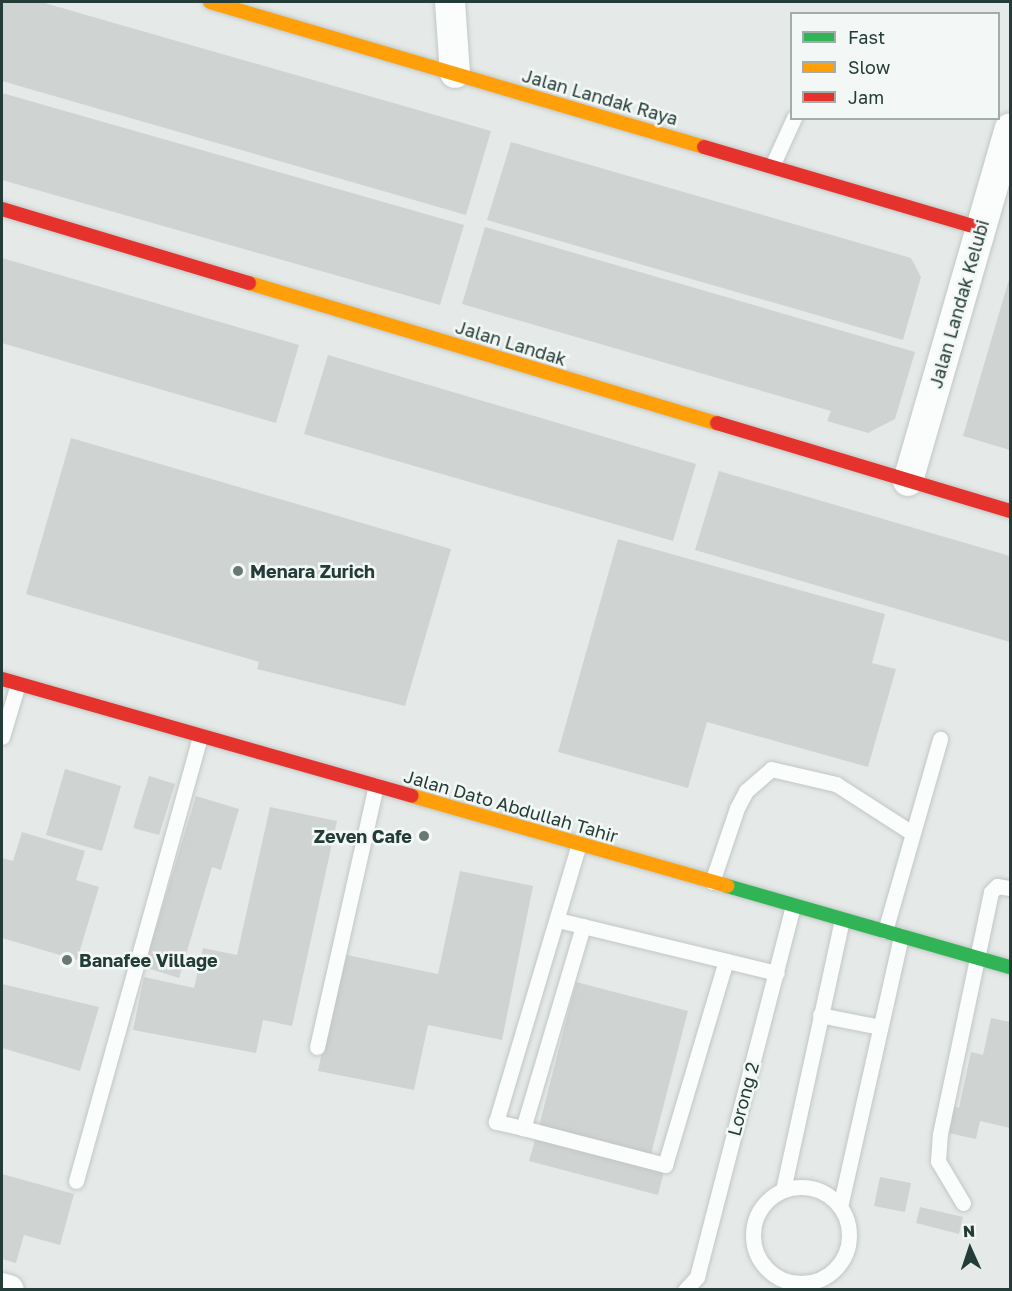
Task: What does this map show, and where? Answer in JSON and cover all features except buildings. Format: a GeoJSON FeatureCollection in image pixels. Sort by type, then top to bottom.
{"type":"FeatureCollection","features":[{"type":"Feature","properties":{"kind":"street","name":"Jalan Landak Raya"},"geometry":{"type":"LineString","coordinates":[[210,2],[980,228]]}},
{"type":"Feature","properties":{"kind":"street"},"geometry":{"type":"LineString","coordinates":[[450,2],[454,73]]}},
{"type":"Feature","properties":{"kind":"street","name":"Jalan Landak Kelubi"},"geometry":{"type":"LineString","coordinates":[[908,481],[1011,128]]}},
{"type":"Feature","properties":{"kind":"street","name":"Jalan Landak"},"geometry":{"type":"LineString","coordinates":[[2,209],[1011,511]]}},
{"type":"Feature","properties":{"kind":"street","name":"Jalan Dato Abdullah Tahir"},"geometry":{"type":"LineString","coordinates":[[2,679],[1011,967]]}},
{"type":"Feature","properties":{"kind":"street"},"geometry":{"type":"LineString","coordinates":[[2,1288],[9,1290]]}},
{"type":"Feature","properties":{"kind":"lane"},"geometry":{"type":"LineString","coordinates":[[772,166],[793,120]]}},
{"type":"Feature","properties":{"kind":"lane"},"geometry":{"type":"LineString","coordinates":[[2,737],[18,684]]}},
{"type":"Feature","properties":{"kind":"lane"},"geometry":{"type":"LineString","coordinates":[[76,1181],[200,736]]}},
{"type":"Feature","properties":{"kind":"lane"},"geometry":{"type":"LineString","coordinates":[[885,931],[940,738]]}},
{"type":"Feature","properties":{"kind":"lane"},"geometry":{"type":"LineString","coordinates":[[712,882],[737,808],[746,791],[771,769],[836,784],[912,832]]}},
{"type":"Feature","properties":{"kind":"lane"},"geometry":{"type":"LineString","coordinates":[[317,1047],[376,786]]}},
{"type":"Feature","properties":{"kind":"lane"},"geometry":{"type":"LineString","coordinates":[[579,844],[496,1122],[665,1165],[726,961]]}},
{"type":"Feature","properties":{"kind":"lane"},"geometry":{"type":"LineString","coordinates":[[963,1203],[938,1161],[939,1134],[979,958],[991,892],[996,886],[1011,888]]}},
{"type":"Feature","properties":{"kind":"lane","name":"Lorong 2"},"geometry":{"type":"LineString","coordinates":[[685,1290],[696,1277],[793,905]]}},
{"type":"Feature","properties":{"kind":"lane"},"geometry":{"type":"LineString","coordinates":[[783,1190],[843,919]]}},
{"type":"Feature","properties":{"kind":"lane"},"geometry":{"type":"LineString","coordinates":[[558,920],[777,973]]}},
{"type":"Feature","properties":{"kind":"lane"},"geometry":{"type":"LineString","coordinates":[[524,1128],[583,926]]}},
{"type":"Feature","properties":{"kind":"lane"},"geometry":{"type":"LineString","coordinates":[[840,1206],[814,1188],[783,1190],[764,1204],[753,1225],[757,1256],[780,1278],[812,1282],[838,1265],[849,1236],[840,1206],[901,936]]}},
{"type":"Feature","properties":{"kind":"lane"},"geometry":{"type":"LineString","coordinates":[[820,1015],[880,1027]]}},
{"type":"Feature","properties":{"kind":"traffic: fast"},"geometry":{"type":"LineString","coordinates":[[727,886],[1010,967]]}},
{"type":"Feature","properties":{"kind":"traffic: slow"},"geometry":{"type":"LineString","coordinates":[[210,2],[704,147]]}},
{"type":"Feature","properties":{"kind":"traffic: slow"},"geometry":{"type":"LineString","coordinates":[[249,283],[717,423]]}},
{"type":"Feature","properties":{"kind":"traffic: slow"},"geometry":{"type":"LineString","coordinates":[[412,796],[727,886]]}},
{"type":"Feature","properties":{"kind":"traffic: jam"},"geometry":{"type":"LineString","coordinates":[[704,147],[980,228]]}},
{"type":"Feature","properties":{"kind":"traffic: jam"},"geometry":{"type":"LineString","coordinates":[[2,209],[249,283]]}},
{"type":"Feature","properties":{"kind":"traffic: jam"},"geometry":{"type":"LineString","coordinates":[[717,423],[1010,511]]}},
{"type":"Feature","properties":{"kind":"traffic: jam"},"geometry":{"type":"LineString","coordinates":[[2,679],[412,796]]}},
{"type":"Feature","properties":{"kind":"place","name":"Menara Zurich"},"geometry":{"type":"Point","coordinates":[238,571]}},
{"type":"Feature","properties":{"kind":"place","name":"Zeven Cafe"},"geometry":{"type":"Point","coordinates":[424,836]}},
{"type":"Feature","properties":{"kind":"place","name":"Banafee Village"},"geometry":{"type":"Point","coordinates":[67,960]}}]}
